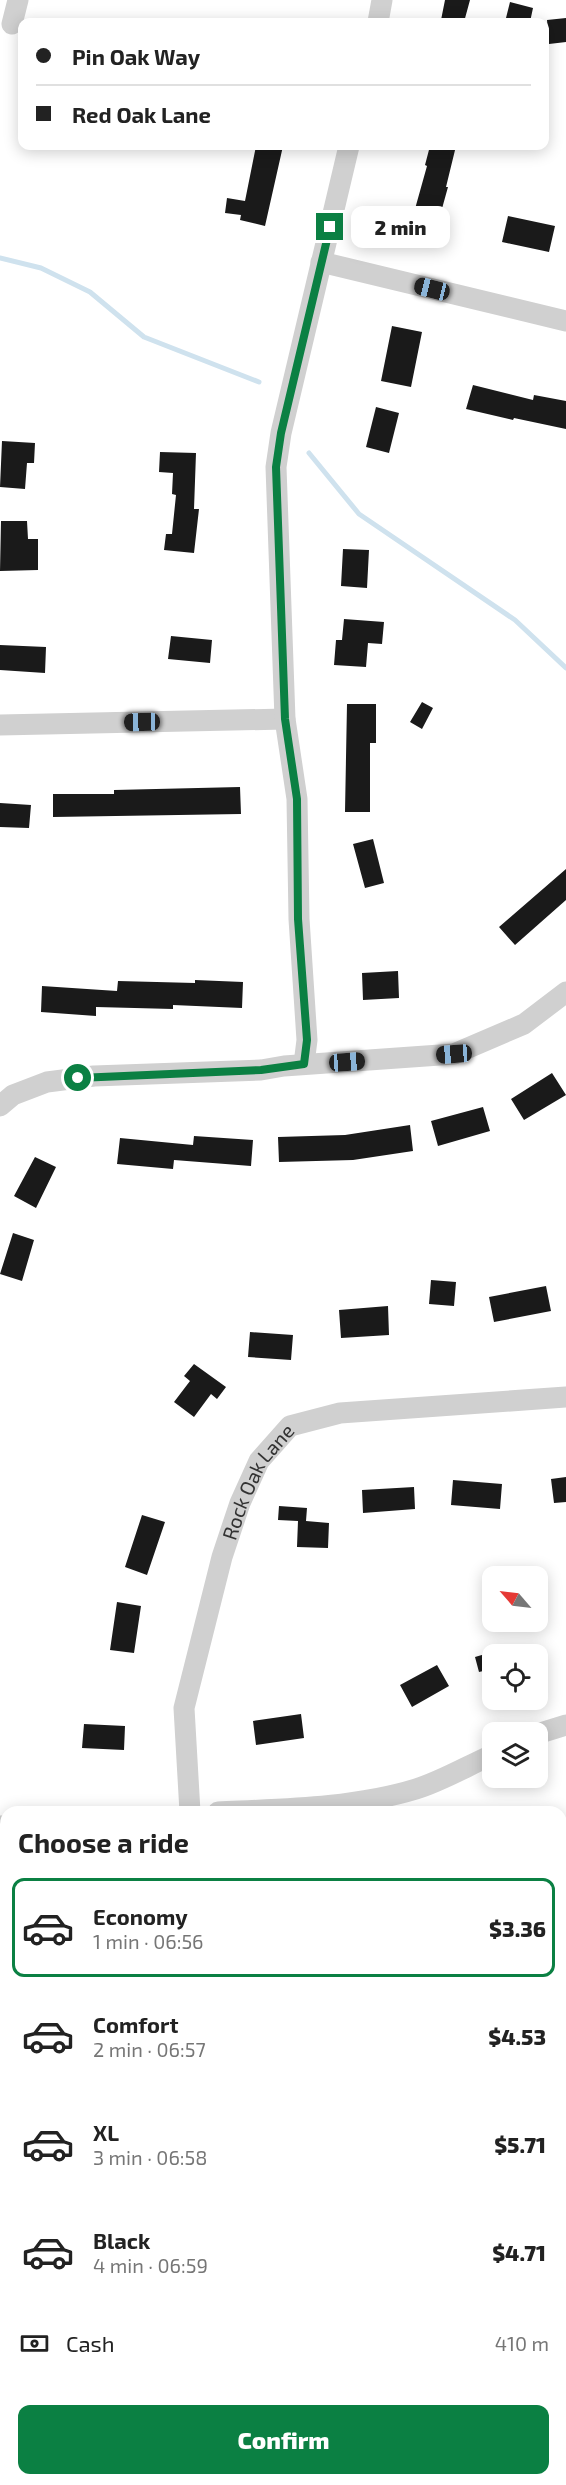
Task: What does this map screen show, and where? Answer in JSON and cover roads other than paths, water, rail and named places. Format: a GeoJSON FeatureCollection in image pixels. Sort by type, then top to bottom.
{"type":"FeatureCollection","features":[{"type":"Feature","properties":{"kind":"street"},"geometry":{"type":"LineString","coordinates":[[12,24],[18,0]]}},
{"type":"Feature","properties":{"kind":"street"},"geometry":{"type":"LineString","coordinates":[[379,18],[382,0]]}},
{"type":"Feature","properties":{"kind":"street"},"geometry":{"type":"LineString","coordinates":[[304,1064],[307,1040],[298,919],[297,799],[285,719],[276,467],[281,433],[348,150]]}},
{"type":"Feature","properties":{"kind":"street"},"geometry":{"type":"LineString","coordinates":[[321,262],[566,321]]}},
{"type":"Feature","properties":{"kind":"street"},"geometry":{"type":"LineString","coordinates":[[0,725],[285,719]]}},
{"type":"Feature","properties":{"kind":"street"},"geometry":{"type":"LineString","coordinates":[[0,1106],[13,1095],[47,1082],[94,1076],[261,1070],[304,1064],[454,1054],[524,1024],[566,992]]}},
{"type":"Feature","properties":{"kind":"street","name":"Rock Oak Lane"},"geometry":{"type":"LineString","coordinates":[[190,1806],[184,1708],[222,1557],[240,1503],[259,1461],[290,1426],[340,1413],[566,1397]]}},
{"type":"Feature","properties":{"kind":"street"},"geometry":{"type":"LineString","coordinates":[[548,1731],[566,1725]]}},
{"type":"Feature","properties":{"kind":"street"},"geometry":{"type":"LineString","coordinates":[[290,1806],[374,1799],[417,1788],[482,1759]]}},
{"type":"Feature","properties":{"kind":"waterway"},"geometry":{"type":"LineString","coordinates":[[0,258],[41,268],[90,292],[144,337],[259,382]]}},
{"type":"Feature","properties":{"kind":"waterway"},"geometry":{"type":"LineString","coordinates":[[309,453],[359,514],[515,620],[566,668]]}}]}
